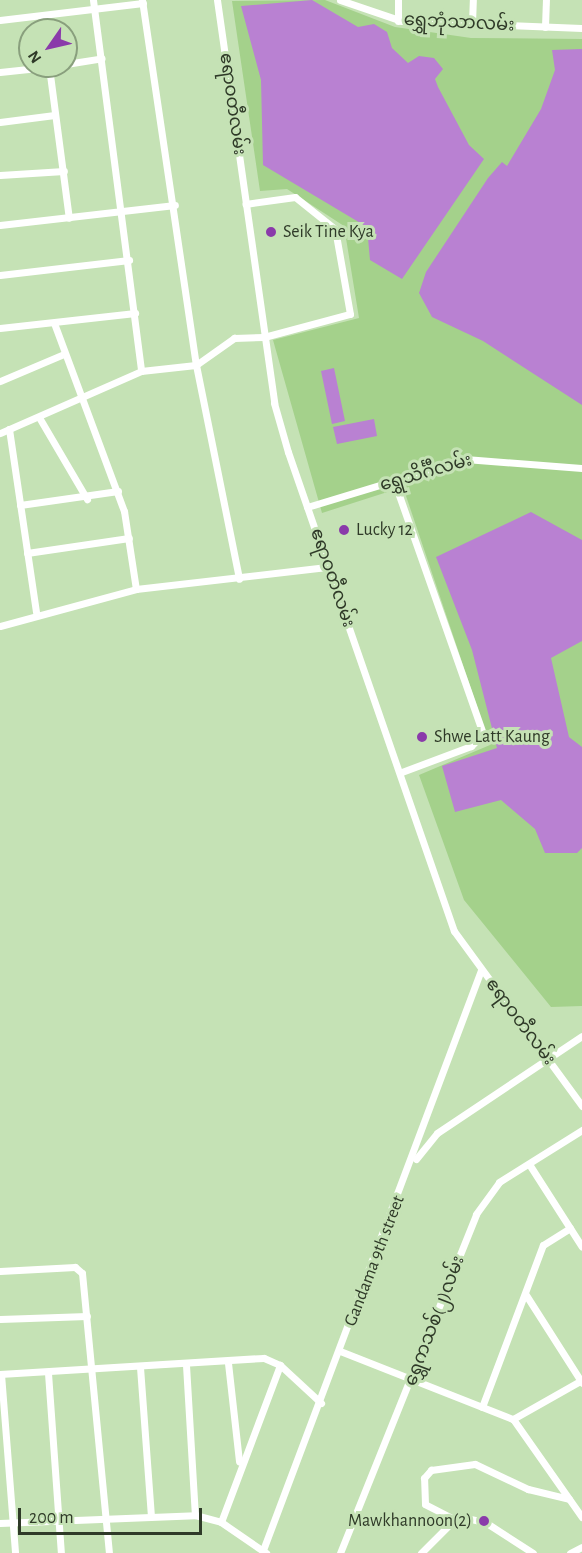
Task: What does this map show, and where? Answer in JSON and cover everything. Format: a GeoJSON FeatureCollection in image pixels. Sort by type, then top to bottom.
{"type":"FeatureCollection","features":[{"type":"Feature","properties":{"kind":"street"},"geometry":{"type":"LineString","coordinates":[[93,0],[124,210],[141,371]]}},
{"type":"Feature","properties":{"kind":"street","name":"ဧရာဝတီလမ်း"},"geometry":{"type":"LineString","coordinates":[[217,0],[274,404],[327,567],[402,772],[448,918],[481,970],[582,1106]]}},
{"type":"Feature","properties":{"kind":"street","name":"ရွှေဘုံသာလမ်း"},"geometry":{"type":"LineString","coordinates":[[340,0],[398,21],[582,28]]}},
{"type":"Feature","properties":{"kind":"street"},"geometry":{"type":"LineString","coordinates":[[398,0],[398,21]]}},
{"type":"Feature","properties":{"kind":"street"},"geometry":{"type":"LineString","coordinates":[[472,24],[473,0]]}},
{"type":"Feature","properties":{"kind":"street"},"geometry":{"type":"LineString","coordinates":[[545,27],[546,0]]}},
{"type":"Feature","properties":{"kind":"street"},"geometry":{"type":"LineString","coordinates":[[0,20],[95,11],[142,2],[175,205],[196,364],[239,579]]}},
{"type":"Feature","properties":{"kind":"street"},"geometry":{"type":"LineString","coordinates":[[78,62],[102,58]]}},
{"type":"Feature","properties":{"kind":"street"},"geometry":{"type":"LineString","coordinates":[[0,72],[18,70]]}},
{"type":"Feature","properties":{"kind":"street"},"geometry":{"type":"LineString","coordinates":[[53,78],[55,115],[69,218]]}},
{"type":"Feature","properties":{"kind":"street"},"geometry":{"type":"LineString","coordinates":[[0,122],[55,115]]}},
{"type":"Feature","properties":{"kind":"street"},"geometry":{"type":"LineString","coordinates":[[0,175],[64,171]]}},
{"type":"Feature","properties":{"kind":"street"},"geometry":{"type":"LineString","coordinates":[[0,433],[40,419],[141,371],[196,364],[234,338],[264,337],[347,316],[351,309],[335,230],[295,197],[245,204]]}},
{"type":"Feature","properties":{"kind":"street"},"geometry":{"type":"LineString","coordinates":[[0,225],[175,205]]}},
{"type":"Feature","properties":{"kind":"street"},"geometry":{"type":"LineString","coordinates":[[0,275],[129,260]]}},
{"type":"Feature","properties":{"kind":"street"},"geometry":{"type":"LineString","coordinates":[[0,328],[135,313]]}},
{"type":"Feature","properties":{"kind":"street"},"geometry":{"type":"LineString","coordinates":[[54,323],[64,354],[86,397],[118,491],[129,538],[136,589]]}},
{"type":"Feature","properties":{"kind":"street"},"geometry":{"type":"LineString","coordinates":[[0,381],[64,354]]}},
{"type":"Feature","properties":{"kind":"street"},"geometry":{"type":"LineString","coordinates":[[40,419],[87,499]]}},
{"type":"Feature","properties":{"kind":"street"},"geometry":{"type":"LineString","coordinates":[[9,429],[36,612]]}},
{"type":"Feature","properties":{"kind":"street","name":"ရွှေသိင်္ဂီလမ်း"},"geometry":{"type":"LineString","coordinates":[[308,507],[483,457],[582,468]]}},
{"type":"Feature","properties":{"kind":"street"},"geometry":{"type":"LineString","coordinates":[[394,481],[483,734],[471,746],[402,772]]}},
{"type":"Feature","properties":{"kind":"street"},"geometry":{"type":"LineString","coordinates":[[20,506],[87,499],[118,491]]}},
{"type":"Feature","properties":{"kind":"street"},"geometry":{"type":"LineString","coordinates":[[27,553],[129,538]]}},
{"type":"Feature","properties":{"kind":"street"},"geometry":{"type":"LineString","coordinates":[[0,626],[36,612],[136,589],[239,579],[327,567]]}},
{"type":"Feature","properties":{"kind":"street","name":"Gandama 9th street"},"geometry":{"type":"LineString","coordinates":[[264,1552],[411,1165],[481,970]]}},
{"type":"Feature","properties":{"kind":"street"},"geometry":{"type":"LineString","coordinates":[[411,1165],[437,1133],[582,1036]]}},
{"type":"Feature","properties":{"kind":"street","name":"ရွှေကသစ်(၂)လမ်း"},"geometry":{"type":"LineString","coordinates":[[340,1553],[412,1380],[476,1214],[499,1182],[582,1130]]}},
{"type":"Feature","properties":{"kind":"street"},"geometry":{"type":"LineString","coordinates":[[529,1164],[582,1247]]}},
{"type":"Feature","properties":{"kind":"street"},"geometry":{"type":"LineString","coordinates":[[482,1407],[543,1245],[570,1228]]}},
{"type":"Feature","properties":{"kind":"street"},"geometry":{"type":"LineString","coordinates":[[0,1271],[80,1269],[93,1371],[109,1553]]}},
{"type":"Feature","properties":{"kind":"street"},"geometry":{"type":"LineString","coordinates":[[513,1419],[582,1381],[526,1295]]}},
{"type":"Feature","properties":{"kind":"street"},"geometry":{"type":"LineString","coordinates":[[0,1319],[87,1316]]}},
{"type":"Feature","properties":{"kind":"street"},"geometry":{"type":"LineString","coordinates":[[340,1351],[513,1419],[582,1517]]}},
{"type":"Feature","properties":{"kind":"street"},"geometry":{"type":"LineString","coordinates":[[15,1553],[15,1522],[1,1374],[228,1363],[264,1358],[280,1365],[321,1403]]}},
{"type":"Feature","properties":{"kind":"street"},"geometry":{"type":"LineString","coordinates":[[228,1363],[240,1463]]}},
{"type":"Feature","properties":{"kind":"street"},"geometry":{"type":"LineString","coordinates":[[186,1365],[195,1515]]}},
{"type":"Feature","properties":{"kind":"street"},"geometry":{"type":"LineString","coordinates":[[220,1522],[240,1463],[280,1365]]}},
{"type":"Feature","properties":{"kind":"street"},"geometry":{"type":"LineString","coordinates":[[140,1367],[151,1517]]}},
{"type":"Feature","properties":{"kind":"street"},"geometry":{"type":"LineString","coordinates":[[48,1373],[61,1553]]}},
{"type":"Feature","properties":{"kind":"street"},"geometry":{"type":"LineString","coordinates":[[533,1553],[485,1522],[452,1518],[425,1504],[424,1478],[431,1470],[474,1464],[528,1489],[569,1499]]}},
{"type":"Feature","properties":{"kind":"street"},"geometry":{"type":"LineString","coordinates":[[0,1522],[60,1522],[195,1515],[220,1522],[264,1552]]}},
{"type":"Feature","properties":{"kind":"street"},"geometry":{"type":"LineString","coordinates":[[422,1553],[452,1518]]}},
{"type":"Feature","properties":{"kind":"street"},"geometry":{"type":"LineString","coordinates":[[570,1553],[582,1546]]}},
{"type":"Feature","properties":{"kind":"green space"},"geometry":{"type":"Polygon","coordinates":[[[325,0],[395,27],[471,38],[582,39],[582,1006],[551,1007],[464,900],[419,775],[490,745],[403,487],[322,513],[273,340],[359,318],[344,226],[287,189],[260,191],[232,1],[325,0]]]}},
{"type":"Feature","properties":{"kind":"shaded area"},"geometry":{"type":"Polygon","coordinates":[[[312,0],[358,27],[374,24],[387,32],[392,48],[408,63],[419,56],[434,58],[443,69],[435,79],[438,87],[469,145],[484,159],[402,279],[370,260],[367,227],[263,165],[261,80],[241,6],[312,0]]]}},
{"type":"Feature","properties":{"kind":"shaded area"},"geometry":{"type":"Polygon","coordinates":[[[582,49],[582,405],[483,341],[432,317],[419,293],[426,272],[488,178],[502,162],[507,166],[541,109],[555,70],[552,50],[582,49]]]}},
{"type":"Feature","properties":{"kind":"shaded area"},"geometry":{"type":"Polygon","coordinates":[[[334,368],[345,421],[332,424],[321,371],[334,368]]]}},
{"type":"Feature","properties":{"kind":"shaded area"},"geometry":{"type":"Polygon","coordinates":[[[374,419],[377,436],[337,444],[333,427],[374,419]]]}},
{"type":"Feature","properties":{"kind":"shaded area"},"geometry":{"type":"Polygon","coordinates":[[[531,512],[582,540],[582,641],[551,658],[569,737],[582,747],[582,848],[577,853],[545,853],[535,829],[501,800],[455,812],[442,766],[497,748],[472,650],[436,557],[531,512]]]}},
{"type":"Feature","properties":{"kind":"place","name":"Seik Tine Kya"},"geometry":{"type":"Point","coordinates":[271,232]}},
{"type":"Feature","properties":{"kind":"place","name":"Lucky 12"},"geometry":{"type":"Point","coordinates":[344,530]}},
{"type":"Feature","properties":{"kind":"place","name":"Shwe Latt Kaung"},"geometry":{"type":"Point","coordinates":[422,737]}},
{"type":"Feature","properties":{"kind":"place","name":"Mawkhannoon(2)"},"geometry":{"type":"Point","coordinates":[484,1521]}}]}
